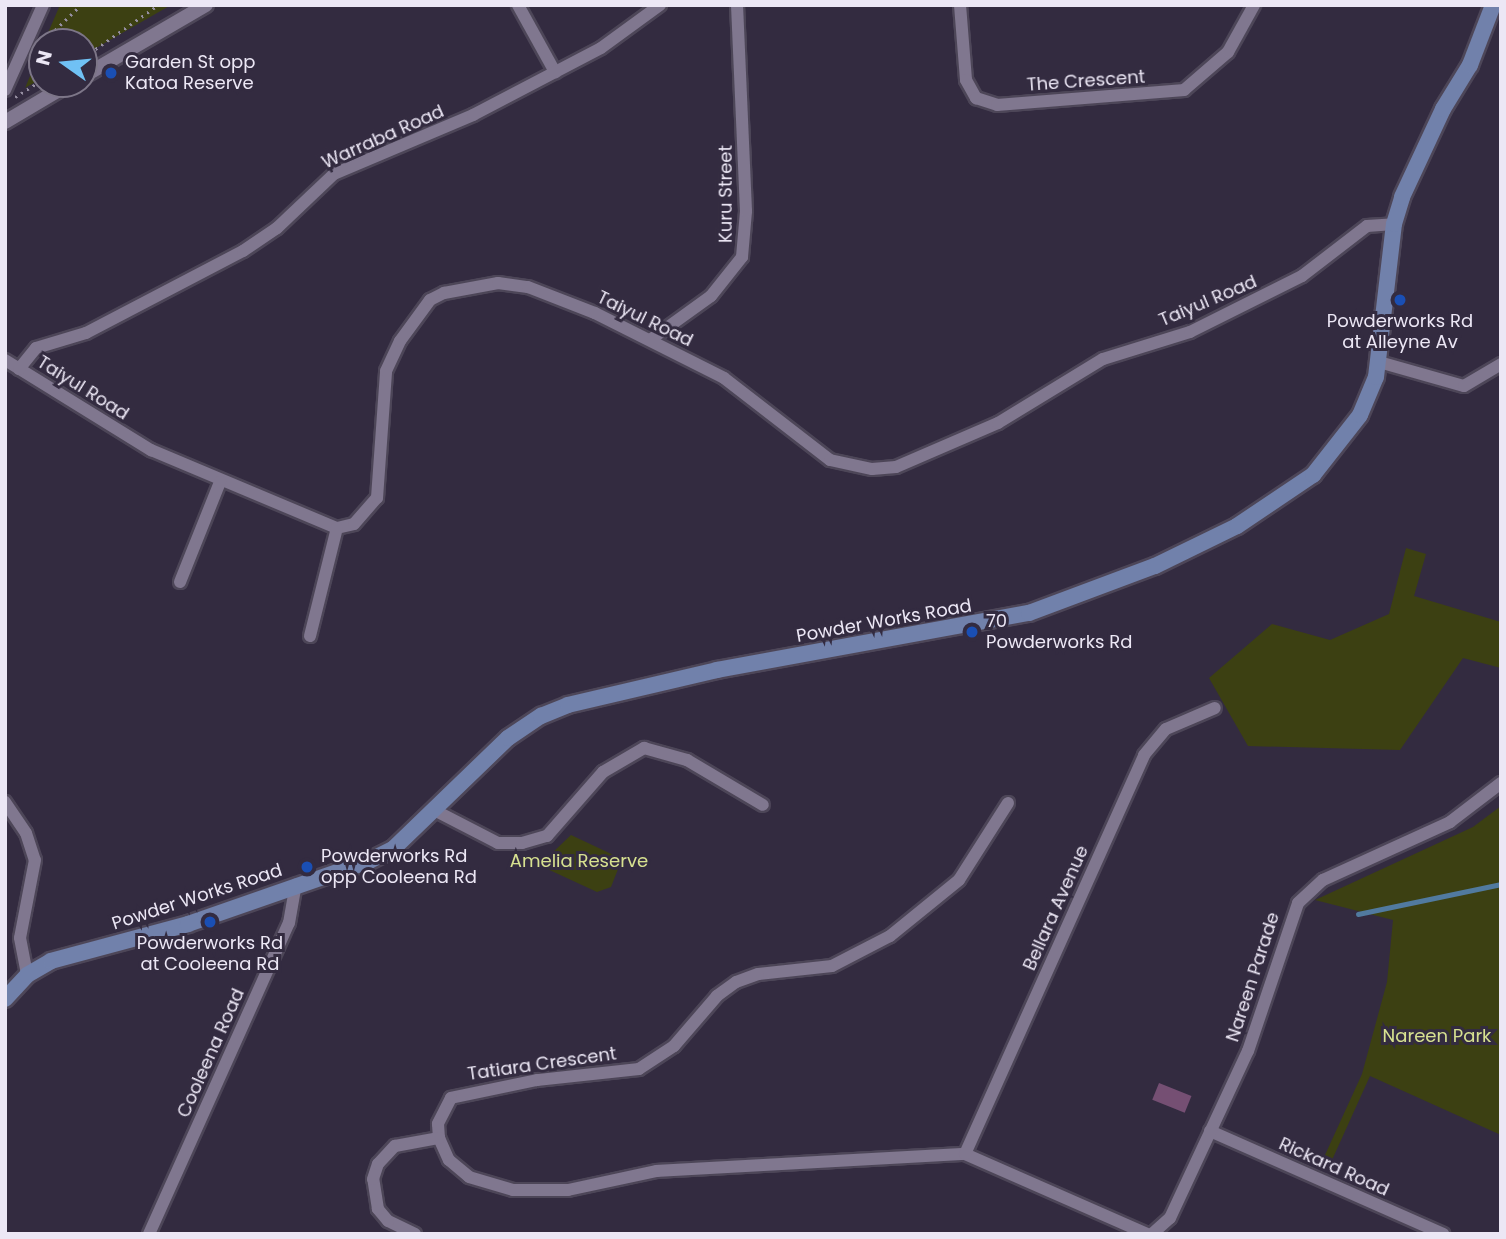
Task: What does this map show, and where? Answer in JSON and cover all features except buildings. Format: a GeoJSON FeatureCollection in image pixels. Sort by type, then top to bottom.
{"type":"FeatureCollection","features":[{"type":"Feature","properties":{"kind":"main road","name":"Powder Works Road"},"geometry":{"type":"LineString","coordinates":[[5,999],[27,975],[51,961],[188,923],[394,848],[508,738],[541,716],[568,705],[717,670],[1029,613],[1167,560],[1237,526],[1313,475],[1360,415],[1379,362],[1395,224],[1413,170],[1470,65],[1493,5]]}},
{"type":"Feature","properties":{"kind":"street"},"geometry":{"type":"LineString","coordinates":[[7,96],[43,5]]}},
{"type":"Feature","properties":{"kind":"street"},"geometry":{"type":"LineString","coordinates":[[98,68],[206,5]]}},
{"type":"Feature","properties":{"kind":"street"},"geometry":{"type":"LineString","coordinates":[[518,5],[555,72]]}},
{"type":"Feature","properties":{"kind":"street","name":"Warraba Road"},"geometry":{"type":"LineString","coordinates":[[19,369],[36,348],[86,333],[243,251],[277,228],[334,174],[427,138],[555,72],[601,48],[660,5]]}},
{"type":"Feature","properties":{"kind":"street","name":"Kuru Street"},"geometry":{"type":"LineString","coordinates":[[650,340],[711,296],[742,257],[746,211],[737,5]]}},
{"type":"Feature","properties":{"kind":"street","name":"The Crescent"},"geometry":{"type":"LineString","coordinates":[[960,5],[971,92],[983,102],[997,105],[1184,90],[1228,52],[1254,5]]}},
{"type":"Feature","properties":{"kind":"street"},"geometry":{"type":"LineString","coordinates":[[5,121],[45,98]]}},
{"type":"Feature","properties":{"kind":"street","name":"Taiyul Road"},"geometry":{"type":"LineString","coordinates":[[5,360],[151,450],[220,482],[337,527],[354,524],[377,498],[386,371],[400,341],[430,300],[459,289],[498,283],[528,287],[650,340],[724,378],[830,460],[872,469],[896,467],[998,423],[1103,359],[1190,332],[1302,276],[1367,226],[1395,224]]}},
{"type":"Feature","properties":{"kind":"street"},"geometry":{"type":"LineString","coordinates":[[1379,362],[1464,386],[1501,364]]}},
{"type":"Feature","properties":{"kind":"street"},"geometry":{"type":"LineString","coordinates":[[180,582],[220,482]]}},
{"type":"Feature","properties":{"kind":"street"},"geometry":{"type":"LineString","coordinates":[[310,636],[337,527]]}},
{"type":"Feature","properties":{"kind":"street","name":"Bellara Avenue"},"geometry":{"type":"LineString","coordinates":[[965,1154],[1144,755],[1166,729],[1215,708]]}},
{"type":"Feature","properties":{"kind":"street"},"geometry":{"type":"LineString","coordinates":[[434,810],[498,843],[522,843],[547,836],[603,772],[644,748],[687,760],[763,805]]}},
{"type":"Feature","properties":{"kind":"street","name":"Nareen Parade"},"geometry":{"type":"LineString","coordinates":[[1152,1234],[1167,1224],[1254,1035],[1289,921],[1304,895],[1323,880],[1450,822],[1501,783]]}},
{"type":"Feature","properties":{"kind":"street"},"geometry":{"type":"LineString","coordinates":[[5,802],[26,833],[35,860],[20,938],[27,975]]}},
{"type":"Feature","properties":{"kind":"street","name":"Tatiara Crescent"},"geometry":{"type":"LineString","coordinates":[[439,1138],[438,1124],[451,1098],[537,1080],[639,1069],[674,1046],[717,996],[736,982],[758,974],[832,966],[890,936],[959,880],[1009,803]]}},
{"type":"Feature","properties":{"kind":"street","name":"Cooleena Road"},"geometry":{"type":"LineString","coordinates":[[149,1234],[289,923],[296,885]]}},
{"type":"Feature","properties":{"kind":"street","name":"Rickard Road"},"geometry":{"type":"LineString","coordinates":[[1210,1131],[1443,1234]]}},
{"type":"Feature","properties":{"kind":"street"},"geometry":{"type":"LineString","coordinates":[[415,1234],[388,1222],[378,1209],[373,1180],[378,1164],[395,1146],[439,1138],[449,1160],[469,1177],[513,1190],[568,1190],[657,1171],[965,1154],[1123,1230],[1147,1234]]}},
{"type":"Feature","properties":{"kind":"path"},"geometry":{"type":"LineString","coordinates":[[98,47],[158,5]]}},
{"type":"Feature","properties":{"kind":"path"},"geometry":{"type":"LineString","coordinates":[[57,28],[79,6]]}},
{"type":"Feature","properties":{"kind":"path"},"geometry":{"type":"LineString","coordinates":[[7,96],[28,87]]}},
{"type":"Feature","properties":{"kind":"green space"},"geometry":{"type":"Polygon","coordinates":[[[60,5],[171,5],[98,47],[98,28],[50,28],[60,5]]]}},
{"type":"Feature","properties":{"kind":"green space"},"geometry":{"type":"Polygon","coordinates":[[[1406,548],[1426,554],[1414,596],[1501,622],[1501,668],[1463,658],[1400,750],[1248,746],[1209,678],[1272,624],[1330,640],[1389,614],[1406,548]]]}},
{"type":"Feature","properties":{"kind":"green space","name":"Nareen Park"},"geometry":{"type":"Polygon","coordinates":[[[1501,806],[1501,1135],[1370,1076],[1332,1160],[1325,1155],[1362,1074],[1387,982],[1393,920],[1315,900],[1473,827],[1501,806]]]}},
{"type":"Feature","properties":{"kind":"green space","name":"Amelia Reserve"},"geometry":{"type":"Polygon","coordinates":[[[571,835],[622,859],[611,887],[597,892],[530,861],[549,856],[571,835]]]}},
{"type":"Feature","properties":{"kind":"waterway"},"geometry":{"type":"LineString","coordinates":[[1358,914],[1501,884]]}},
{"type":"Feature","properties":{"kind":"place","name":"Garden St opp Katoa Reserve"},"geometry":{"type":"Point","coordinates":[111,73]}},
{"type":"Feature","properties":{"kind":"place","name":"Powderworks Rd at Alleyne Av"},"geometry":{"type":"Point","coordinates":[1400,300]}},
{"type":"Feature","properties":{"kind":"place","name":"70 Powderworks Rd"},"geometry":{"type":"Point","coordinates":[972,632]}},
{"type":"Feature","properties":{"kind":"place","name":"Powderworks Rd opp Cooleena Rd"},"geometry":{"type":"Point","coordinates":[307,867]}},
{"type":"Feature","properties":{"kind":"place","name":"Powderworks Rd at Cooleena Rd"},"geometry":{"type":"Point","coordinates":[210,922]}}]}
